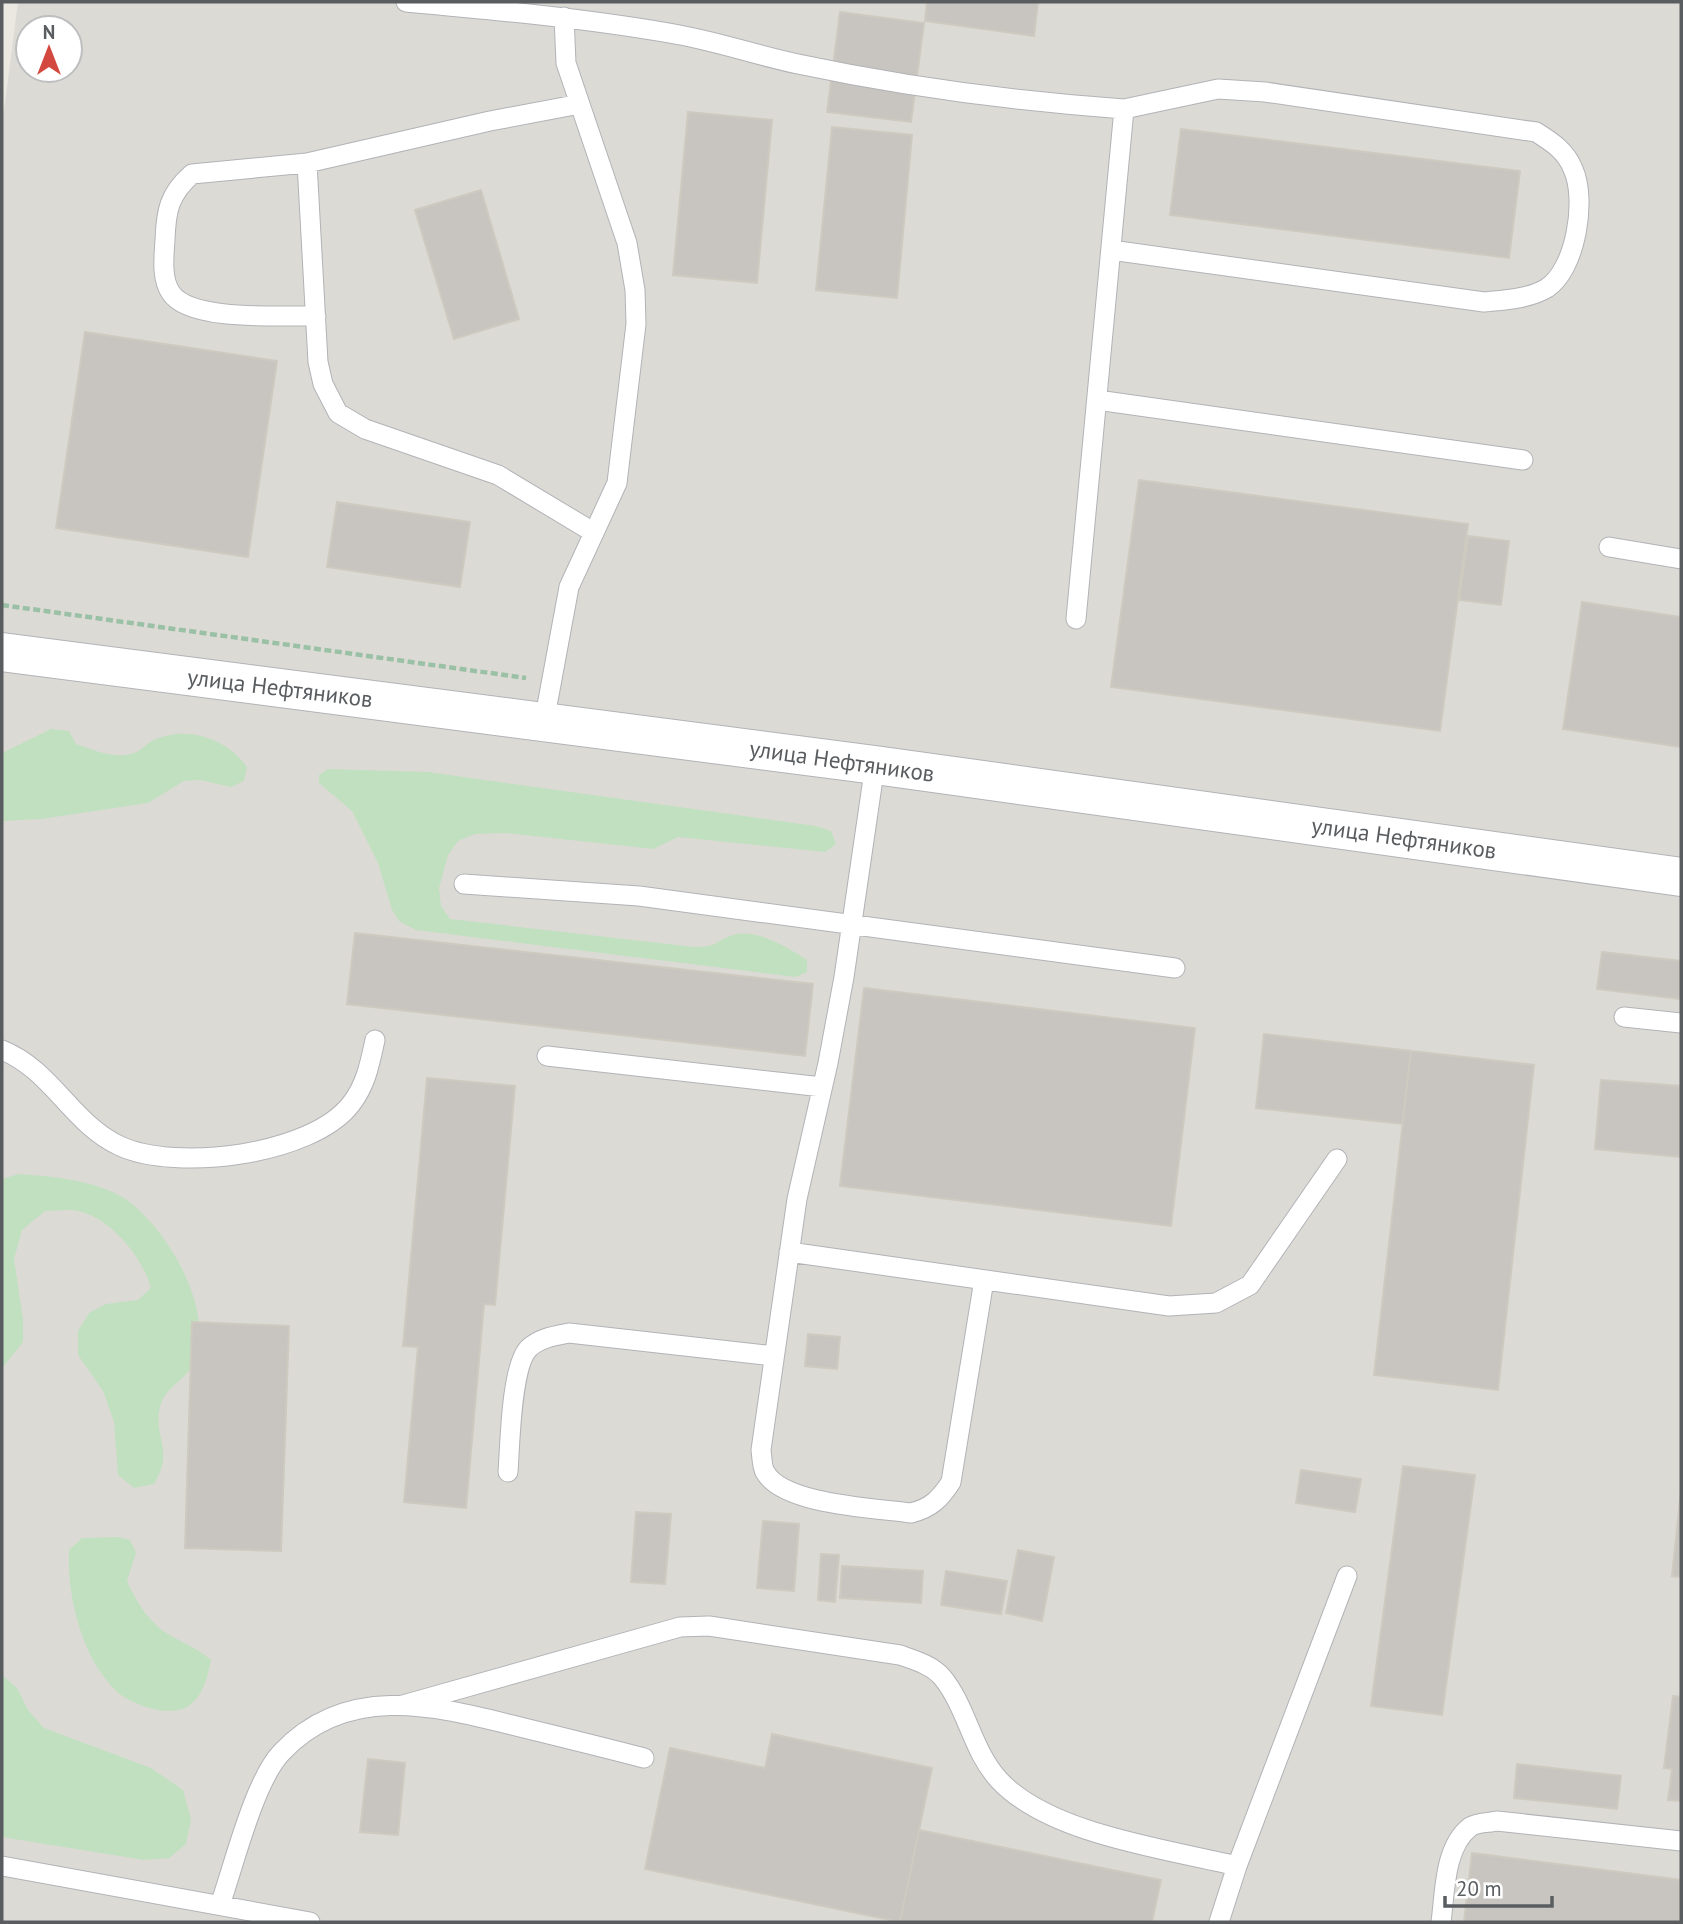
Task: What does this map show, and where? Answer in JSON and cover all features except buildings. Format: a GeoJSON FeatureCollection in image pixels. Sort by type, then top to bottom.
{"type":"FeatureCollection","features":[{"type":"Feature","properties":{"kind":"street","name":"улица Нефтяников"},"geometry":{"type":"LineString","coordinates":[[2,652],[875,765],[1681,877]]}},
{"type":"Feature","properties":{"kind":"lane"},"geometry":{"type":"LineString","coordinates":[[406,2],[564,17],[672,33],[798,64],[944,91],[1013,100],[1124,109],[1218,89],[1265,92],[1536,132],[1558,146],[1574,169],[1581,200],[1565,268],[1547,288],[1512,300],[1484,302],[1111,250]]}},
{"type":"Feature","properties":{"kind":"lane"},"geometry":{"type":"LineString","coordinates":[[544,722],[569,587],[617,483],[636,324],[635,290],[627,243],[566,64],[564,17]]}},
{"type":"Feature","properties":{"kind":"lane"},"geometry":{"type":"LineString","coordinates":[[316,316],[211,313],[187,306],[171,293],[164,269],[169,200],[177,187],[192,174],[307,163],[490,121],[580,104]]}},
{"type":"Feature","properties":{"kind":"lane"},"geometry":{"type":"LineString","coordinates":[[1076,619],[1124,109]]}},
{"type":"Feature","properties":{"kind":"lane"},"geometry":{"type":"LineString","coordinates":[[307,163],[323,384],[338,414],[365,429],[498,475],[593,532]]}},
{"type":"Feature","properties":{"kind":"lane"},"geometry":{"type":"LineString","coordinates":[[1097,400],[1523,460]]}},
{"type":"Feature","properties":{"kind":"lane"},"geometry":{"type":"LineString","coordinates":[[1609,547],[1681,559]]}},
{"type":"Feature","properties":{"kind":"lane"},"geometry":{"type":"LineString","coordinates":[[875,765],[853,922],[822,1087],[797,1199],[761,1450],[765,1472],[782,1488],[803,1497],[911,1513],[928,1509],[941,1497],[951,1482],[984,1280]]}},
{"type":"Feature","properties":{"kind":"lane"},"geometry":{"type":"LineString","coordinates":[[464,884],[639,896],[853,922],[1175,968]]}},
{"type":"Feature","properties":{"kind":"lane"},"geometry":{"type":"LineString","coordinates":[[1624,1017],[1681,1023]]}},
{"type":"Feature","properties":{"kind":"lane"},"geometry":{"type":"LineString","coordinates":[[2,1050],[47,1079],[87,1125],[121,1147],[158,1156],[208,1156],[268,1149],[310,1136],[327,1125],[351,1105],[368,1076],[375,1040]]}},
{"type":"Feature","properties":{"kind":"lane"},"geometry":{"type":"LineString","coordinates":[[547,1056],[822,1087]]}},
{"type":"Feature","properties":{"kind":"lane"},"geometry":{"type":"LineString","coordinates":[[789,1252],[1169,1306],[1216,1303],[1250,1285],[1337,1159]]}},
{"type":"Feature","properties":{"kind":"lane"},"geometry":{"type":"LineString","coordinates":[[508,1472],[518,1371],[526,1350],[542,1339],[569,1333],[774,1356]]}},
{"type":"Feature","properties":{"kind":"lane"},"geometry":{"type":"LineString","coordinates":[[1219,1922],[1237,1866],[1347,1576]]}},
{"type":"Feature","properties":{"kind":"lane"},"geometry":{"type":"LineString","coordinates":[[404,1704],[680,1627],[709,1626],[900,1655],[926,1665],[942,1677],[984,1760],[998,1780],[1016,1796],[1053,1818],[1085,1829],[1237,1866]]}},
{"type":"Feature","properties":{"kind":"lane"},"geometry":{"type":"LineString","coordinates":[[220,1905],[262,1783],[280,1753],[308,1730],[334,1716],[373,1706],[434,1706],[644,1758]]}},
{"type":"Feature","properties":{"kind":"lane"},"geometry":{"type":"LineString","coordinates":[[1441,1922],[1448,1868],[1460,1840],[1472,1825],[1497,1821],[1681,1840]]}},
{"type":"Feature","properties":{"kind":"lane"},"geometry":{"type":"LineString","coordinates":[[2,1866],[310,1922]]}},
{"type":"Feature","properties":{"kind":"shaded area"},"geometry":{"type":"Polygon","coordinates":[[[18,2],[1681,2],[1681,1922],[2,1922],[2,126],[14,33],[14,84],[84,84],[84,14],[16,14],[18,2]]]}},
{"type":"Feature","properties":{"kind":"green space"},"geometry":{"type":"Polygon","coordinates":[[[51,729],[69,731],[76,744],[120,755],[137,752],[152,741],[165,736],[191,734],[204,737],[228,748],[239,757],[247,767],[244,781],[231,787],[200,780],[184,781],[148,803],[41,819],[2,821],[2,753],[51,729]]]}},
{"type":"Feature","properties":{"kind":"green space"},"geometry":{"type":"Polygon","coordinates":[[[328,769],[428,772],[816,826],[831,831],[836,844],[825,852],[678,837],[653,849],[506,833],[475,834],[458,841],[448,855],[439,888],[441,906],[450,919],[695,947],[711,945],[730,936],[749,934],[770,940],[807,960],[807,972],[796,977],[416,930],[399,921],[392,910],[378,863],[352,811],[319,783],[319,775],[328,769]]]}},
{"type":"Feature","properties":{"kind":"green space"},"geometry":{"type":"Polygon","coordinates":[[[19,1174],[77,1181],[120,1196],[145,1216],[183,1270],[197,1312],[200,1332],[198,1352],[191,1369],[167,1392],[160,1407],[163,1462],[154,1484],[134,1488],[118,1475],[114,1422],[103,1391],[78,1355],[78,1331],[89,1313],[106,1304],[138,1300],[151,1288],[133,1252],[102,1222],[78,1211],[45,1211],[22,1230],[14,1259],[23,1319],[23,1342],[2,1368],[2,1179],[19,1174]]]}},
{"type":"Feature","properties":{"kind":"green space"},"geometry":{"type":"Polygon","coordinates":[[[119,1537],[130,1540],[136,1553],[127,1581],[146,1613],[158,1627],[211,1660],[202,1690],[184,1709],[153,1709],[123,1696],[113,1688],[98,1668],[87,1648],[71,1592],[69,1550],[82,1538],[119,1537]]]}},
{"type":"Feature","properties":{"kind":"green space"},"geometry":{"type":"Polygon","coordinates":[[[2,1675],[17,1688],[28,1710],[44,1728],[151,1768],[183,1790],[191,1819],[186,1844],[169,1858],[144,1860],[2,1837],[2,1675]]]}}]}
